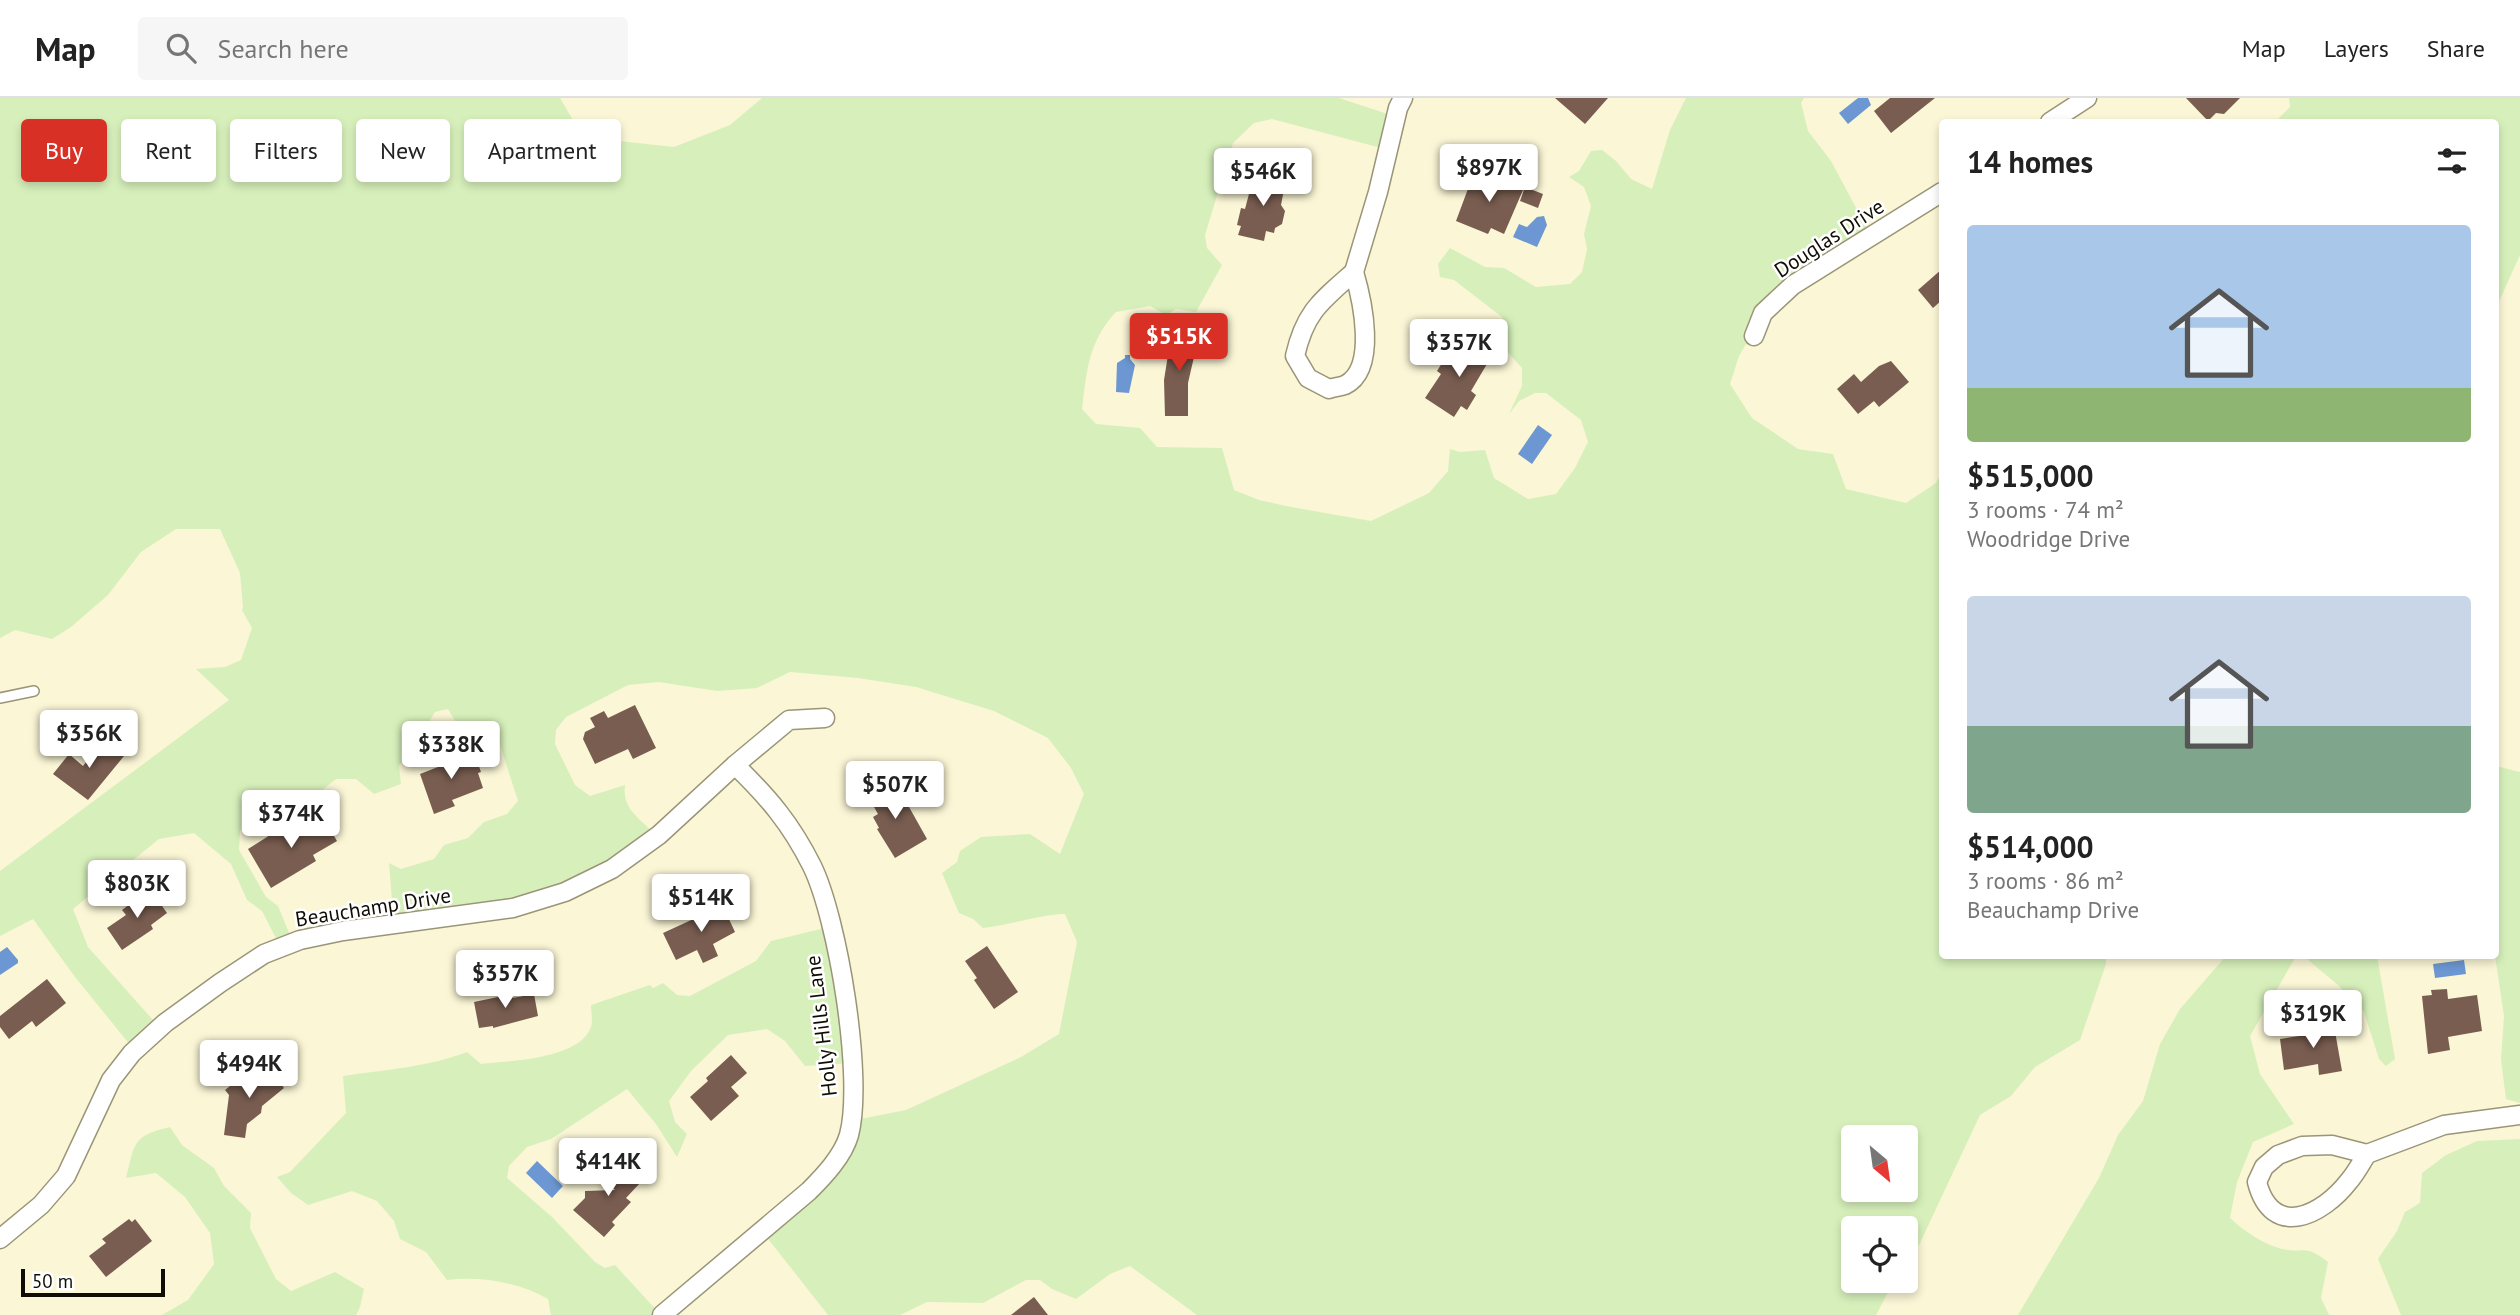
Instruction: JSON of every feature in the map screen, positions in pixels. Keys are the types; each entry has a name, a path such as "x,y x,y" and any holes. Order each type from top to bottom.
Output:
{"street":[{"path":"1354,272 1362,298 1366,332 1362,365 1347,384 1329,389 1308,378 1294,356 1300,332 1315,307 1354,272 1378,192 1398,108 1403,98"},
{"path":"2055,119 2087,98"},
{"name":"Douglas Drive","path":"1754,336 1763,313 1793,285 1939,194"},
{"name":"Beauchamp Drive","path":"0,1239 41,1205 66,1175 111,1080 132,1053 165,1023 264,954 300,940 343,931 513,908 565,892 612,869 659,835 789,719 825,718"},
{"name":"Holly Hills Lane","path":"662,1315 789,1209 827,1173 848,1138 854,1110 852,1055 843,986 823,894 813,868 772,801 735,765"},
{"path":"2367,1154 2332,1144 2302,1146 2278,1155 2264,1167 2257,1182 2261,1197 2270,1210 2280,1216 2296,1218 2325,1205 2349,1181 2367,1154 2444,1125 2520,1115"}],"lane":[{"path":"0,698 34,691"}],"green space":[{"path":"0,98 560,98 572,119 464,119 464,182 621,182 621,141 674,147 730,125 762,98 1339,98 1397,117 1385,149 1272,119 1254,123 1233,143 1205,235 1207,248 1222,265 1196,312 1176,309 1166,315 1150,306 1116,312 1094,346 1082,409 1096,424 1140,428 1157,447 1222,448 1234,490 1259,500 1371,521 1429,493 1448,471 1450,449 1460,452 1485,450 1494,478 1528,499 1556,494 1575,468 1588,442 1581,420 1546,393 1535,393 1519,401 1509,414 1522,386 1522,368 1504,348 1502,317 1454,280 1440,277 1438,264 1450,248 1485,267 1504,268 1536,287 1570,284 1582,272 1587,249 1584,234 1591,206 1584,187 1569,177 1579,171 1591,151 1602,150 1616,161 1631,179 1652,189 1670,130 1686,98 1804,98 1801,103 1808,131 1831,161 1868,230 1774,296 1739,356 1730,384 1752,418 1798,449 1833,454 1846,489 1906,503 1936,483 1939,477 1939,959 2106,959 2106,964 2080,1040 2035,1067 2011,1096 1980,1115 1918,1246 1918,1216 1841,1216 1841,1293 1888,1293 1876,1315 1197,1315 1130,1266 1110,1274 1076,1299 1052,1289 1040,1280 1026,1280 983,1303 927,1302 900,1315 828,1315 765,1235 819,1184 855,1120 906,1110 1021,1057 1059,1034 1077,942 1065,914 983,928 973,919 959,913 942,873 957,862 960,851 981,837 1030,834 1060,854 1084,794 1071,768 1048,738 994,711 916,687 858,678 790,672 757,688 717,691 659,682 628,685 566,717 556,730 555,744 575,785 590,796 625,785 629,806 653,832 572,893 394,926 389,863 401,869 434,859 444,845 468,838 484,822 507,814 518,801 499,742 485,731 463,734 448,709 435,712 430,720 439,741 409,752 399,766 401,784 374,794 356,779 336,779 316,795 300,798 289,811 272,810 249,821 240,831 239,850 266,897 278,906 292,940 281,948 262,911 247,900 231,864 194,833 159,839 73,909 88,947 161,1029 135,1051 75,977 33,919 0,936 0,871 229,700 196,669 225,667 241,660 252,628 242,610 240,573 220,529 176,529 141,552 108,595 71,627 52,639 15,630 0,638"},
{"path":"2289,98 2520,98 2520,255 2499,301 2499,119 2278,119 2290,107"},
{"path":"2499,767 2520,772 2520,1103 2506,1099 2501,1059 2504,1016 2495,959 2499,959"},
{"path":"829,927 852,1063 805,1066 785,1041 767,1029 728,1035 691,1071 669,1101 675,1122 687,1134 677,1157 656,1124 627,1089 551,1139 527,1147 509,1166 507,1178 552,1217 595,1262 605,1268 615,1265 661,1315 551,1315 548,1299 524,1288 486,1280 447,1280 426,1252 400,1239 394,1221 377,1201 352,1191 308,1205 291,1193 277,1177 290,1172 346,1113 343,1076 421,1065 467,1052 481,1064 559,1052 584,1038 592,1025 591,1005 663,983 677,995 690,996 756,961 771,941"},
{"path":"2223,959 2294,959 2250,1036 2260,1074 2294,1124 2253,1142 2237,1182 2230,1218 2268,1244 2282,1249 2309,1251 2328,1262 2321,1298 2329,1315 2018,1315 2099,1178 2118,1135 2143,1101 2160,1044 2180,1009"},
{"path":"2307,959 2378,959 2395,1059 2386,1066 2379,1059 2364,1012"},
{"path":"170,1127 182,1145 214,1168 224,1186 251,1213 250,1228 276,1279 291,1291 335,1272 364,1289 356,1315 162,1315 188,1300 214,1264 210,1233 185,1197 156,1173 126,1178 137,1143 148,1134"},
{"path":"2520,1139 2520,1315 2401,1315 2378,1259 2397,1231 2405,1212 2420,1203 2422,1173 2446,1155 2477,1141"}],"water":[{"path":"1858,98 1868,98 1871,105 1848,124 1839,113"},
{"path":"1544,216 1547,225 1537,247 1513,237 1519,224 1527,227 1537,217"},
{"path":"1125,355 1130,355 1135,365 1129,393 1116,392 1117,363 1125,358"},
{"path":"1538,425 1552,435 1532,464 1518,454"},
{"path":"7,947 18,963 0,975 0,952"},
{"path":"2464,960 2466,974 2435,978 2433,964"},
{"path":"537,1161 563,1186 552,1198 526,1173"}],"building":[{"path":"1555,98 1608,98 1585,124"},
{"path":"1890,98 1935,98 1891,133 1874,111"},
{"path":"2186,98 2240,98 2224,114 2216,113 2206,119"},
{"path":"1475,170 1523,190 1504,234 1491,228 1488,234 1456,221"},
{"path":"1258,172 1286,179 1281,205 1285,211 1282,224 1275,228 1274,233 1266,231 1264,241 1238,235 1241,226 1237,225 1241,208 1245,209"},
{"path":"1525,187 1543,194 1538,208 1520,201"},
{"path":"1939,272 1939,303 1933,308 1918,290"},
{"path":"1172,330 1199,335 1188,383 1188,416 1165,416 1164,380"},
{"path":"1474,339 1494,352 1471,391 1476,395 1467,410 1461,406 1454,417 1425,398 1441,374 1437,371 1449,352 1461,359"},
{"path":"1891,361 1909,382 1879,407 1874,401 1858,414 1837,389 1854,374 1861,382 1879,366"},
{"path":"635,705 656,748 633,759 628,749 595,764 583,739 585,732 595,727 590,718 604,711 608,718"},
{"path":"104,740 124,756 88,800 53,774 69,754 83,766"},
{"path":"449,754 452,763 475,755 483,788 452,800 455,806 434,814 420,774 438,767 435,759"},
{"path":"888,781 899,801 904,798 927,839 895,858 877,829 879,828 873,817 878,814 866,793"},
{"path":"321,814 337,841 313,855 316,861 271,888 248,849 286,825 291,833"},
{"path":"150,889 167,913 151,925 153,929 122,950 107,928 126,915 122,910"},
{"path":"721,902 735,932 713,944 718,956 703,963 697,950 676,960 663,933 700,916 698,913"},
{"path":"987,946 1018,992 994,1009 974,980 977,978 965,961"},
{"path":"47,979 66,1003 36,1027 32,1021 9,1039 0,1027 0,1016"},
{"path":"2447,989 2448,999 2477,995 2482,1031 2448,1037 2450,1050 2428,1054 2422,996 2432,995 2431,990"},
{"path":"512,994 513,998 534,994 538,1016 493,1028 479,1028 474,1002"},
{"path":"2333,1020 2342,1071 2319,1075 2318,1064 2284,1070 2280,1039 2319,1033 2318,1022"},
{"path":"731,1055 747,1073 731,1087 739,1096 711,1121 690,1097"},
{"path":"266,1064 284,1088 262,1106 261,1113 247,1124 245,1138 224,1135 229,1095 225,1090 240,1078 243,1081"},
{"path":"615,1157 640,1183 626,1198 631,1202 612,1222 615,1225 604,1237 573,1210 585,1198 585,1191 615,1190 598,1174"},
{"path":"129,1219 132,1222 135,1219 152,1241 106,1277 89,1256 106,1243 102,1239"},
{"path":"1034,1297 1048,1315 1011,1315"}]}
